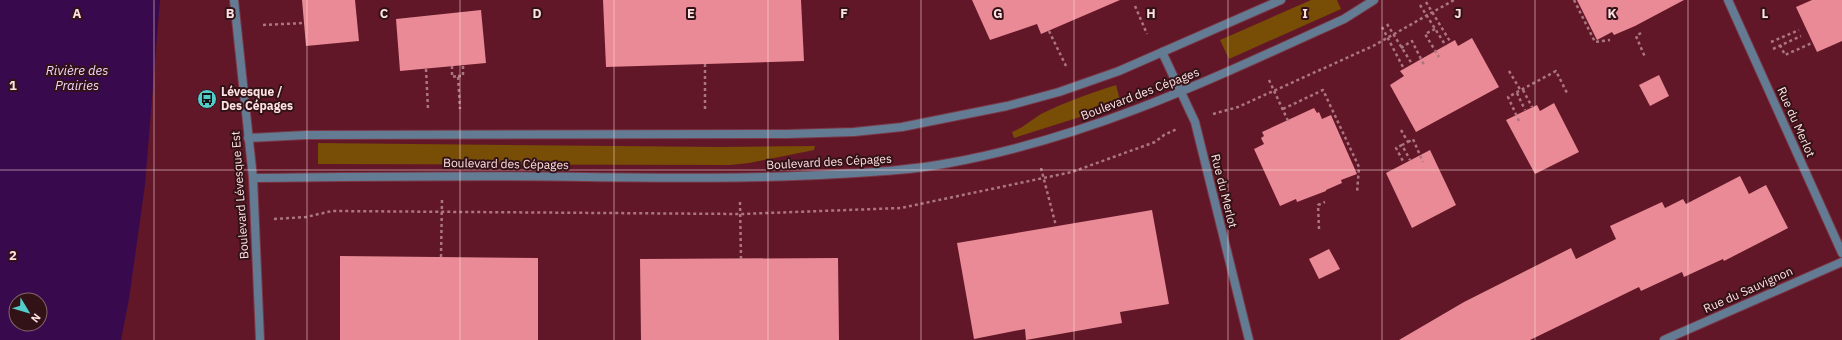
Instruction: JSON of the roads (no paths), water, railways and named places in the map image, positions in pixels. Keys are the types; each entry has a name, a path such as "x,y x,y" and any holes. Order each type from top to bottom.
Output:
{"street":[{"name":"Boulevard Lévesque Est","path":"234,0 253,178 260,340"},
{"path":"248,138 311,134 787,134 854,132 902,127 1007,106 1059,92 1119,71 1281,0"},
{"name":"Boulevard des Cépages","path":"253,178 455,175 782,178 902,171 948,164 1021,147 1097,125 1182,93 1344,19 1374,0"},
{"name":"Rue du Merlot","path":"1728,0 1842,253"},
{"name":"Rue du Merlot","path":"1162,52 1195,122 1249,340"},
{"name":"Rue du Sauvignon","path":"1664,340 1842,262"}],"water":[{"name":"Rivière des Prairies","path":"0,0 160,0 145,185 129,299 121,340 0,340"}],"place":[{"name":"Lévesque / Des Cépages","path":"207,99"}]}
